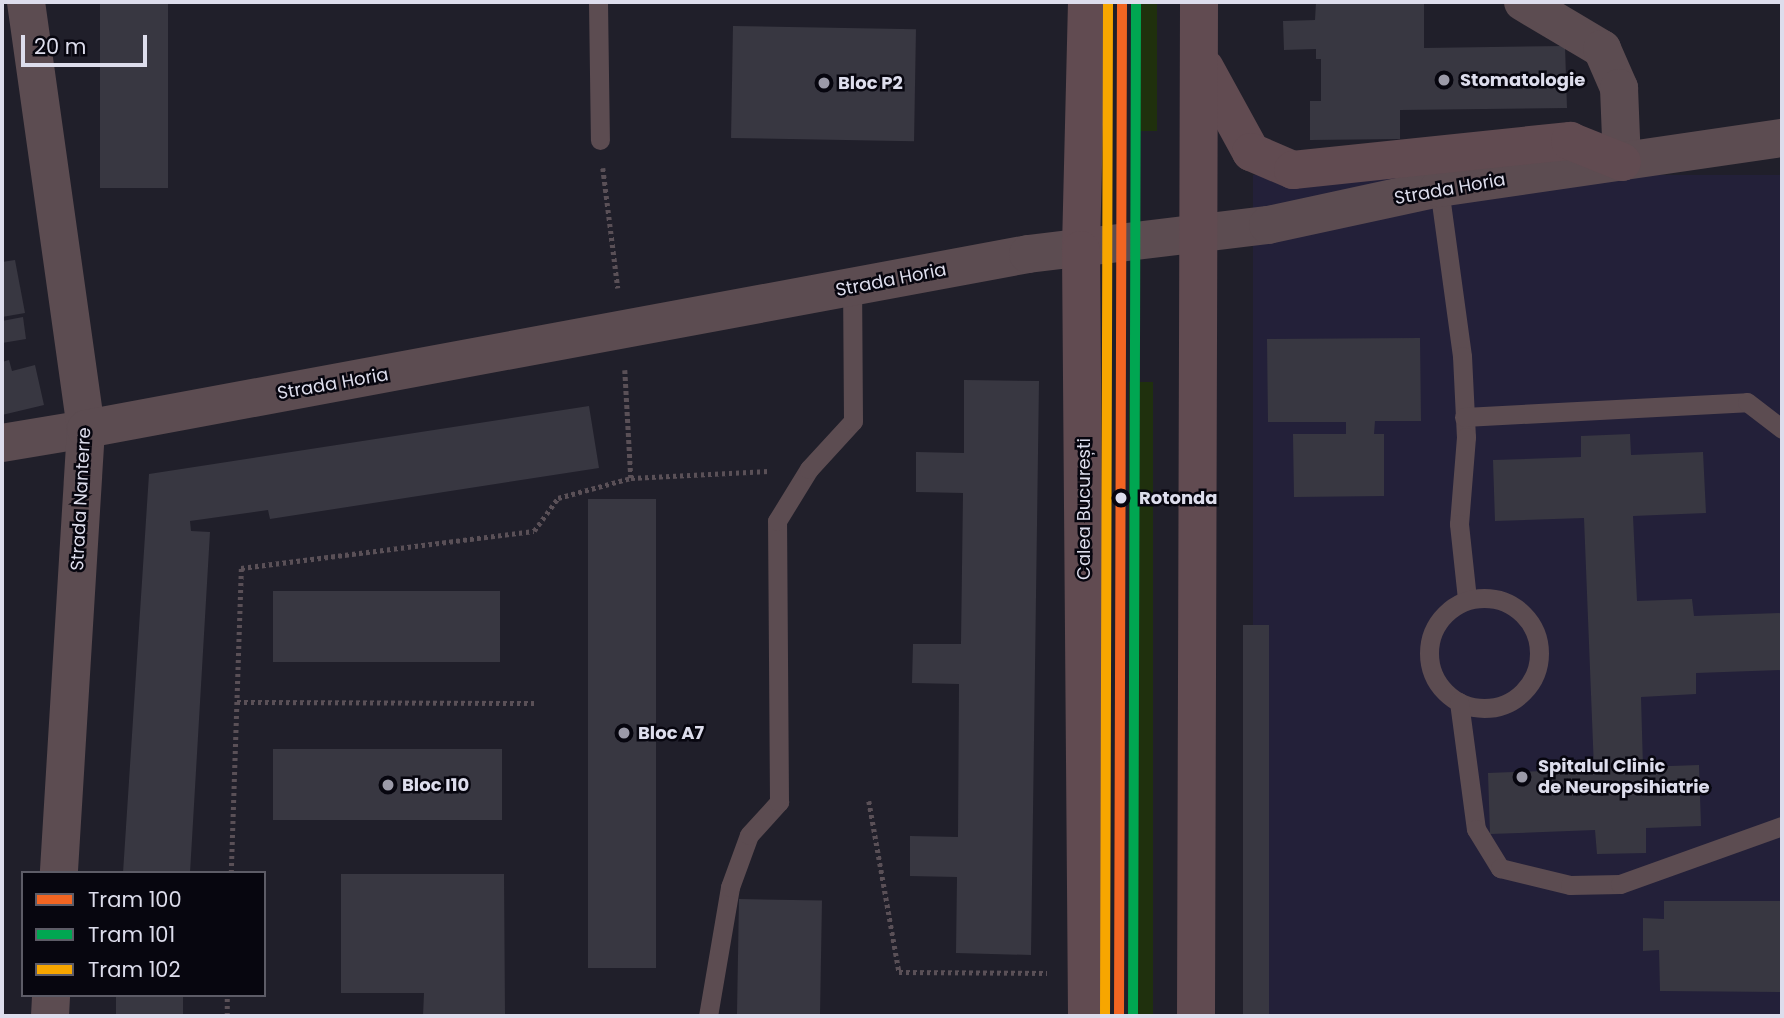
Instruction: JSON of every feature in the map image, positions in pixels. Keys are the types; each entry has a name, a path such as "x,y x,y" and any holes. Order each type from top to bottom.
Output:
{"main road":[{"name":"Calea București","path":"1087,2 1081,250 1087,1016"},
{"path":"1196,1016 1199,2"},
{"path":"1199,56 1251,152 1293,170 1570,141 1622,162"}],"street":[{"name":"Strada Nanterre","path":"26,2 86,429 59,871"},
{"path":"1522,2 1602,49 1619,88 1622,162"},
{"name":"Strada Horia","path":"2,443 1028,254 1081,250 1198,234 1439,188 1782,138"},
{"path":"50,1016 51,997"}],"lane":[{"path":"598,2 600,140"},
{"path":"1439,188 1464,417 1459,524 1467,600"},
{"path":"708,1016 730,887 749,835 779,802 777,521 809,469 853,421 852,288"},
{"path":"1464,417 1747,402 1782,429"},
{"path":"1467,600 1503,600 1519,609 1531,622 1540,657 1531,682 1512,702 1476,708 1458,702 1433,676 1430,639 1451,608 1467,600"},
{"path":"1458,702 1476,829 1500,868 1570,885 1620,884 1782,826"}],"path":[{"path":"600,140 624,330 631,478"},
{"path":"231,871 241,568 534,531 558,498 631,478 809,469"},
{"path":"237,702 534,703"},
{"path":"870,801 900,972 1052,973"},
{"path":"227,997 227,1016"}],"shaded area":[{"name":"Spitalul Clinic de Neuropsihiatrie","path":"1253,175 1782,175 1782,1016 1253,1016"}],"green space":[{"path":"1133,2 1157,2 1157,131 1133,131"},
{"path":"1129,382 1153,382 1153,1016 1129,1016"}],"building":[{"path":"100,2 168,2 168,188 100,188"},
{"name":"Stomatologie","path":"1316,2 1424,2 1424,48 1565,46 1567,108 1400,110 1400,139 1310,140 1310,101 1321,101 1321,59 1316,59 1316,49 1284,50 1283,21 1315,20"},
{"name":"Bloc P2","path":"733,26 916,29 914,141 731,138"},
{"path":"15,260 25,313 2,317 2,262"},
{"path":"23,317 26,339 2,343 2,321"},
{"path":"1420,338 1421,421 1375,421 1374,434 1384,434 1384,496 1294,497 1293,434 1346,434 1346,422 1268,422 1267,339"},
{"path":"9,360 12,371 35,365 44,405 2,415 2,362"},
{"path":"964,380 1039,381 1031,955 956,953 957,877 910,876 910,836 958,837 959,684 912,683 913,644 961,644 963,493 916,492 916,452 964,453"},
{"path":"589,406 599,468 270,519 268,510 190,521 191,531 210,532 190,871 123,871 149,474"},
{"path":"1630,434 1631,455 1703,452 1706,513 1633,516 1637,601 1692,599 1694,616 1782,613 1782,670 1696,673 1696,694 1641,697 1643,767 1699,765 1701,826 1646,828 1646,853 1597,854 1595,830 1490,834 1488,773 1594,769 1584,518 1495,521 1493,460 1581,457 1581,436"},
{"name":"Bloc A7","path":"588,499 656,499 656,968 588,968"},
{"path":"273,591 500,591 500,662 273,662"},
{"path":"1243,625 1269,625 1269,1016 1243,1016"},
{"name":"Bloc I10","path":"273,749 502,749 502,820 273,820"},
{"path":"341,874 504,874 505,1016 423,1016 424,993 341,993"},
{"path":"739,899 822,900 820,1016 737,1016"},
{"path":"1664,901 1782,901 1782,992 1660,991 1659,950 1643,951 1643,918 1664,919"},
{"path":"116,997 183,997 183,1016 116,1016"}],"tram line":[{"name":"102","path":"1105,1016 1108,2"},
{"name":"100","path":"1119,1016 1122,2"},
{"name":"101","path":"1133,1016 1136,2"}],"place":[{"name":"Stomatologie","path":"1444,80"},
{"name":"Bloc P2","path":"824,83"},
{"name":"Rotonda","path":"1121,498"},
{"name":"Bloc A7","path":"624,733"},
{"name":"Spitalul Clinic de Neuropsihiatrie","path":"1522,777"},
{"name":"Bloc I10","path":"388,785"}]}
